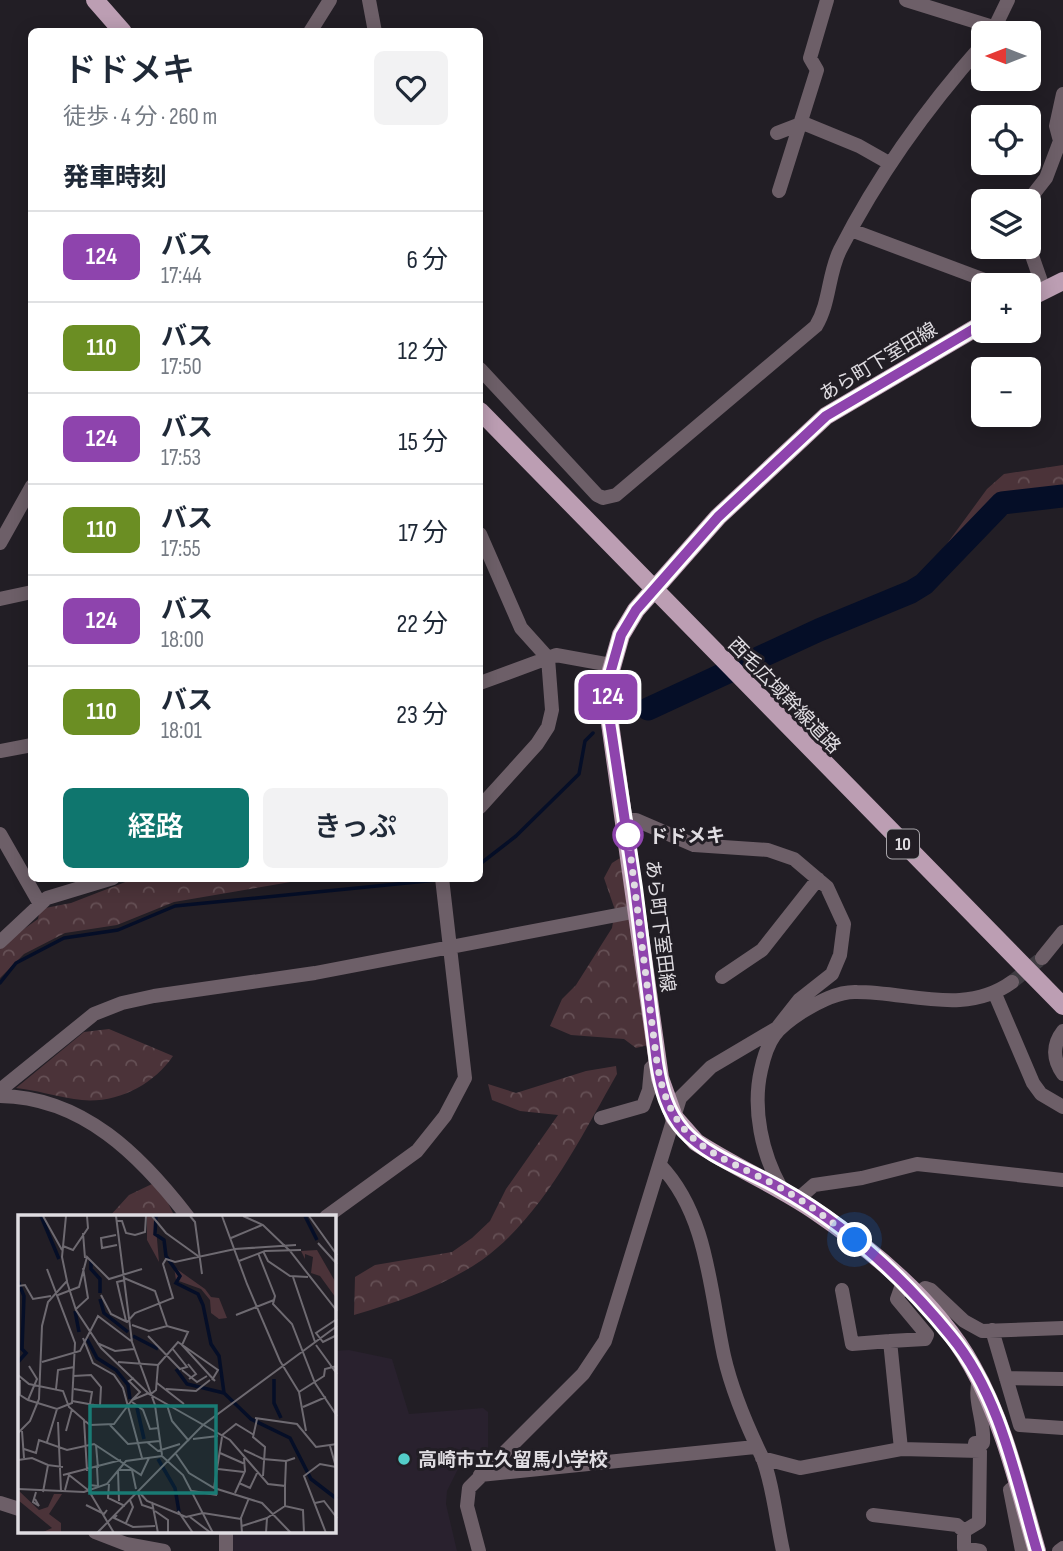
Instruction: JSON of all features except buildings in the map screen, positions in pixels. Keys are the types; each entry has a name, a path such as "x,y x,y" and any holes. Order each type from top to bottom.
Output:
{"main road":[{"path":"95,0 120,28"},
{"path":"1041,292 1063,281"},
{"name":"あら町下室田線","path":"971,331 826,416 718,517 654,588 621,635 611,665 608,709 626,820 657,1063 663,1090 674,1117 684,1132 704,1147 781,1188 869,1250 904,1282 953,1338 982,1385 1037,1551"},
{"name":"西毛広域幹線道路","path":"483,414 742,682 1063,1006"}],"street":[{"path":"312,28 330,0"},
{"path":"369,0 374,28"},
{"path":"779,191 803,123 817,70 810,58 827,0"},
{"path":"906,0 971,22"},
{"path":"998,21 1007,0"},
{"path":"483,372 597,495 610,498 812,332 825,307 838,254 889,163 943,89 971,58"},
{"path":"1037,189 1046,178 1060,141 1056,126 1063,94"},
{"path":"777,133 803,123 859,146 889,163"},
{"path":"851,230 971,275"},
{"path":"0,542 28,493"},
{"path":"483,541 521,628 548,658 552,710 543,736 483,804"},
{"path":"0,599 28,593"},
{"path":"483,682 556,655 611,665"},
{"path":"0,751 28,746"},
{"path":"626,820 636,820 694,845 768,850 794,859 818,878 838,906 844,924 840,955 832,974 799,1000 777,1028 764,1055 759,1076 758,1109 762,1142 770,1169 781,1188"},
{"path":"0,834 40,904"},
{"path":"722,977 762,950 818,878"},
{"path":"0,942 40,904 58,893 98,882"},
{"path":"329,1215 417,1151 445,1116 462,1086 466,1066 443,884"},
{"path":"0,1090 94,1014 122,1003 315,973 638,911"},
{"path":"1052,953 1063,932"},
{"path":"479,1551 467,1506 469,1488 583,1374 599,1352 610,1328 680,1098 690,1085 711,1068 833,996 855,991 926,1000 969,1000 995,994 1012,982"},
{"path":"995,994 1033,1083 1041,1094 1063,1107"},
{"path":"1063,1031 1054,1051 1057,1065 1063,1074"},
{"path":"601,1118 643,1106 649,1090 651,1068 657,1063"},
{"path":"0,1096 68,1112 113,1136 143,1162 186,1215"},
{"path":"797,1199 814,1185 862,1178 917,1164 1063,1180"},
{"path":"660,1165 672,1178 690,1213 706,1260 724,1356 759,1452 783,1551"},
{"path":"842,1290 852,1344 925,1339 927,1335 897,1299 904,1282"},
{"path":"916,1296 925,1288 931,1290 964,1321 987,1330 1063,1328"},
{"path":"987,1330 1006,1378 1020,1425 1063,1428"},
{"path":"975,1443 983,1443 984,1434 975,1392 982,1385 997,1381 987,1330"},
{"path":"890,1341 901,1449"},
{"path":"1006,1378 1063,1379"},
{"path":"480,1475 759,1452 800,1468 901,1449 980,1451 979,1522 964,1531"},
{"path":"1017,1485 1010,1490 1022,1551"},
{"path":"0,1503 18,1509"},
{"path":"873,1515 957,1525 964,1531 964,1548 980,1551"},
{"path":"100,1534 126,1544 164,1551"}],"shaded area":[{"name":"高崎市立久留馬小学校","path":"349,1350 392,1359 409,1414 483,1408 488,1412 488,1449 458,1469 447,1491 446,1504 457,1551 229,1551 230,1534 336,1534 336,1351"}],"green space":[{"path":"1063,465 1063,503 1022,507 1000,514 945,567 941,566 938,556 987,489 1004,474"},
{"path":"620,858 648,1045 636,1048 624,1039 571,1035 550,1026 562,999 576,985 612,928 615,910 604,878 612,863"},
{"path":"125,882 291,882 174,902 117,925 65,933 24,954 0,978 0,946 38,919 40,909 71,903"},
{"path":"109,1029 173,1056 154,1077 142,1085 130,1092 103,1100 74,1099 16,1088 84,1032"},
{"path":"616,1066 617,1074 575,1149 542,1198 504,1242 482,1260 452,1278 404,1299 354,1315 355,1277 375,1265 452,1252 490,1221 506,1189 558,1115 520,1111 492,1100 488,1084 516,1093 586,1071"},
{"path":"152,1184 165,1197 174,1215 111,1215 129,1195"}],"waterway":[{"path":"648,709 819,630 911,592 924,584 1002,503 1063,496"},
{"path":"483,862 516,836 579,774 585,741 593,733"},
{"path":"0,983 16,963 64,938 118,930 175,906 417,882"}],"tunnel":[{"path":"1012,982 1042,958"}],"bus line":[{"name":"124","path":"971,330 826,416 718,517 654,588 621,635 608,681 608,709 626,820 657,1063 667,1104 684,1132 696,1142 781,1188 869,1250 904,1282 953,1338 972,1365 987,1395 1037,1551"}],"place":[{"name":"ドドメキ","path":"628,835"},
{"name":"高崎市立久留馬小学校","path":"404,1459"}],"route":[{"path":"628,835 657,1063 667,1104 674,1117 684,1132 696,1142 781,1188 855,1240"}]}
